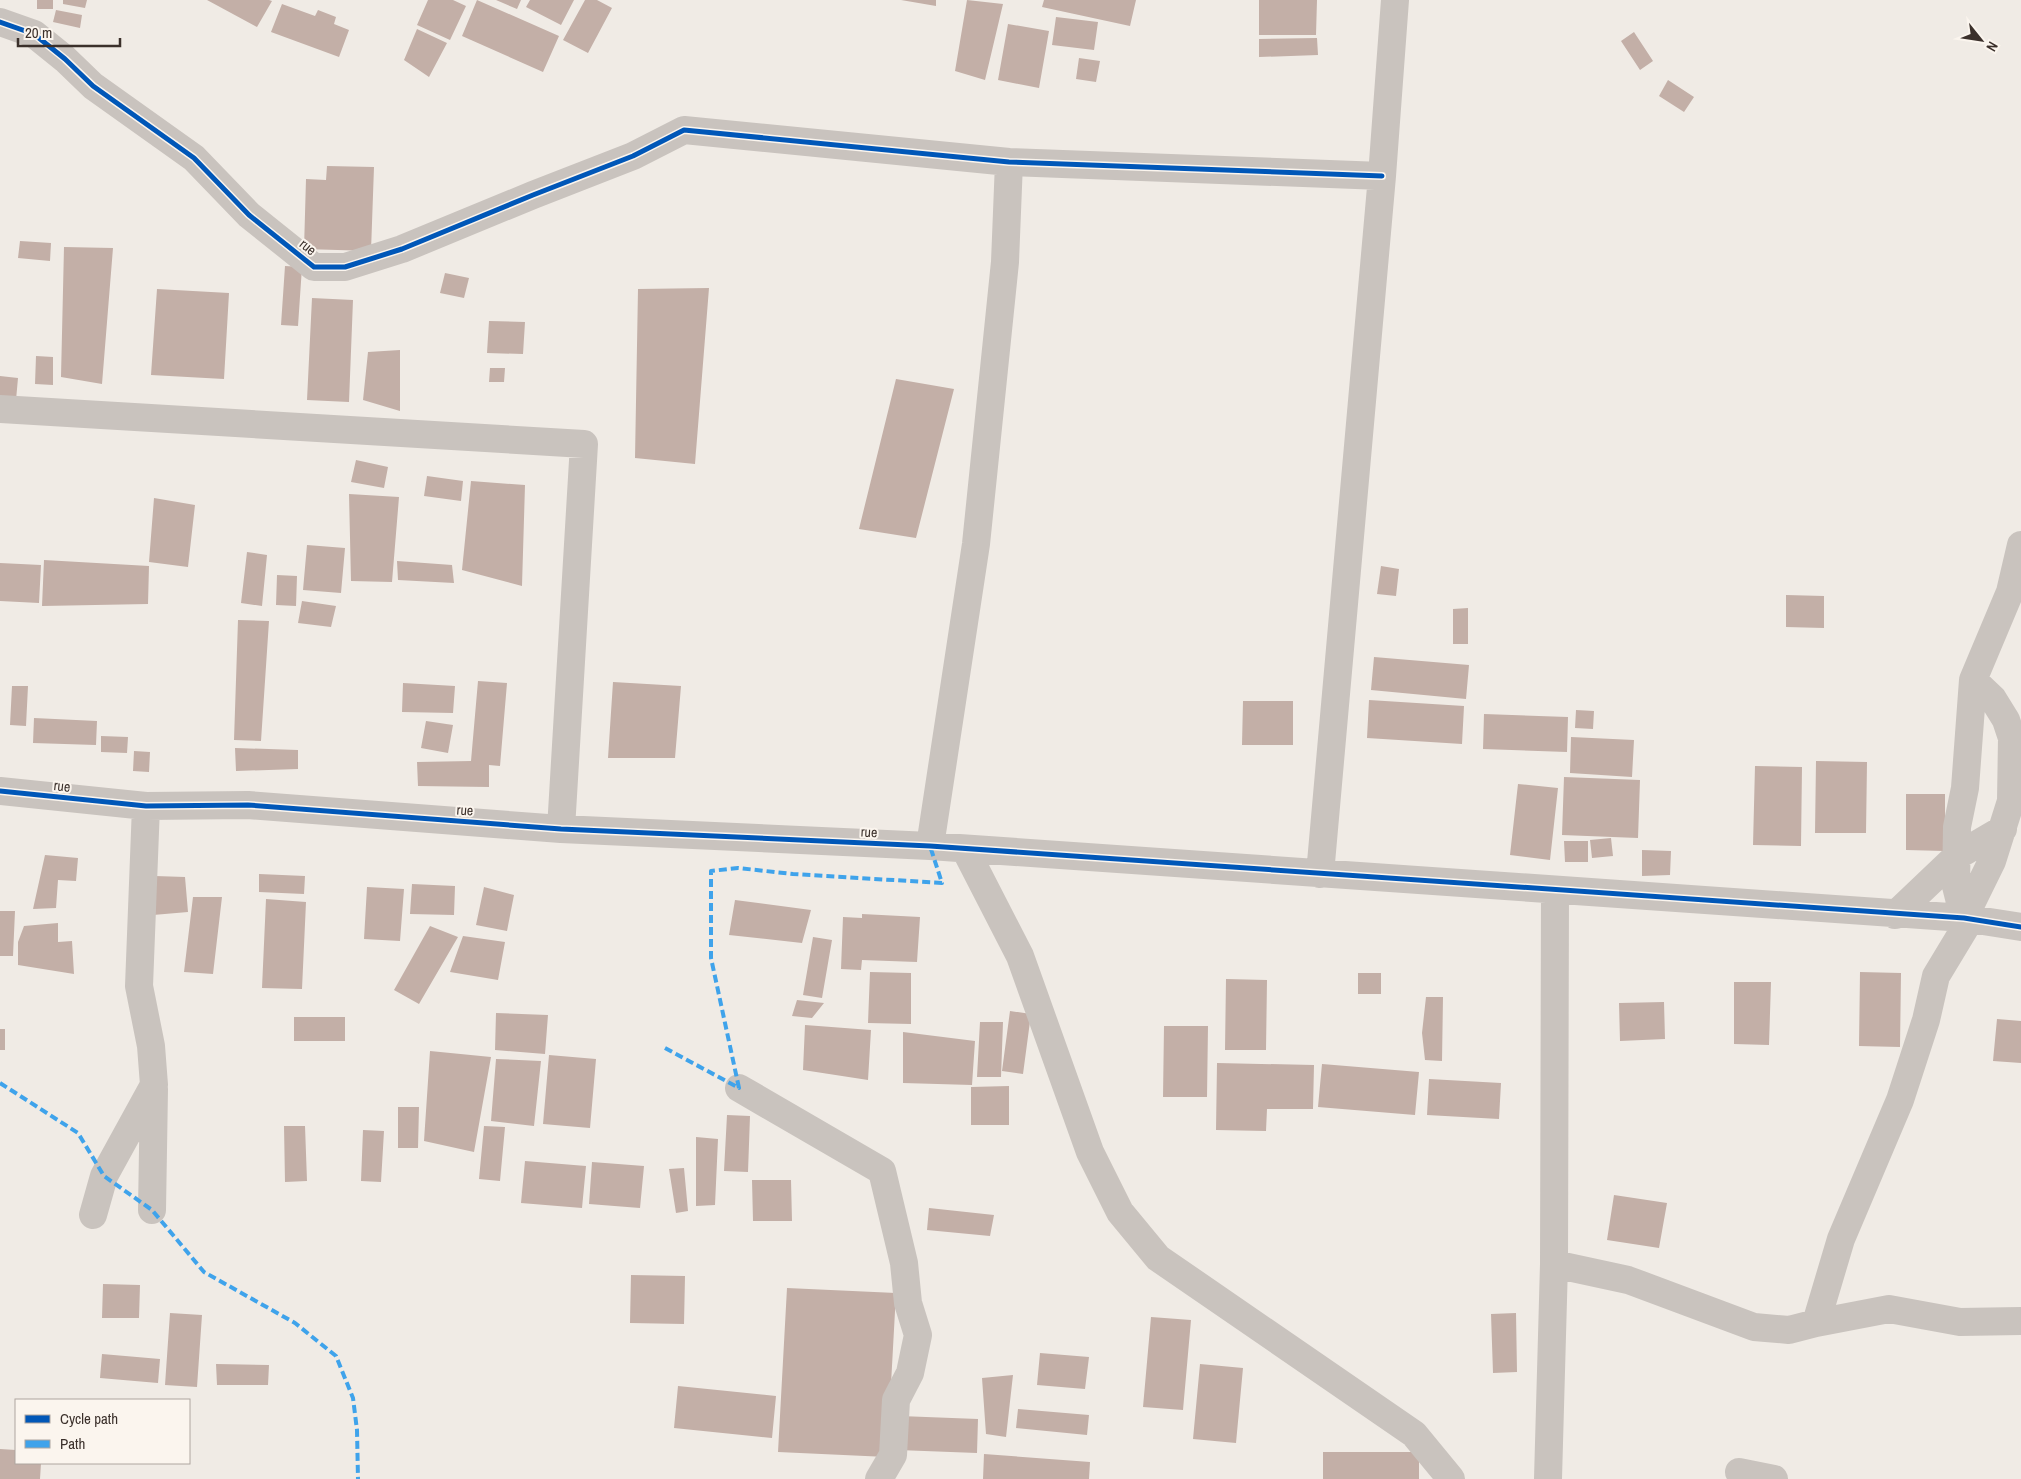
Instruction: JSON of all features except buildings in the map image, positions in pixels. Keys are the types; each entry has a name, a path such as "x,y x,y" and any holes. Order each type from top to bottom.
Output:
{"street":[{"path":"1320,874 1382,176 1395,0"},
{"name":"rue","path":"0,22 34,34 65,59 92,86 194,158 249,215 314,267 345,267 402,248 633,156 684,130 1009,162"},
{"path":"930,846 976,544 1005,262 1009,162 1382,176"},
{"path":"0,409 584,444 561,829"},
{"path":"1816,1322 1841,1239 1900,1100 1926,1020 1936,976 1964,928 1964,918 1956,886 1957,828 1965,788 1973,680 2010,592 2021,545"},
{"path":"1964,918 1992,861 2011,801 2012,738 2006,720 1993,699 1973,680"},
{"name":"rue","path":"0,791 146,806 248,805 561,829 930,846 1895,915 1964,918 2021,928"},
{"path":"146,806 139,986 151,1046 154,1085 152,1210"},
{"path":"1895,915 1957,856 2003,829"},
{"path":"965,849 1020,956 1090,1152 1120,1212 1158,1258 1414,1434 1451,1479"},
{"path":"1548,1479 1554,1264 1555,890"},
{"path":"93,1215 104,1176 154,1085"},
{"path":"738,1088 882,1171 904,1264 908,1303 918,1335 910,1373 896,1400 893,1454 879,1479"},
{"path":"1554,1264 1628,1280 1754,1327 1789,1330 1816,1322 1889,1309 1960,1322 2021,1321"},
{"path":"1739,1472 1774,1479"}],"marked path":[{"path":"665,1048 739,1088 711,958 711,871 738,868 793,874 942,883 930,846"},
{"path":"0,1083 78,1133 104,1176 152,1210 204,1272 295,1323 336,1356 353,1398 357,1430 358,1479"}],"cycle path":[{"path":"0,22 34,34 65,59 93,86 194,158 249,215 314,267 345,267 402,249 633,156 684,130 1009,162 1382,176"},
{"path":"0,791 146,806 248,805 561,829 930,846 1964,918 2021,927"}]}
